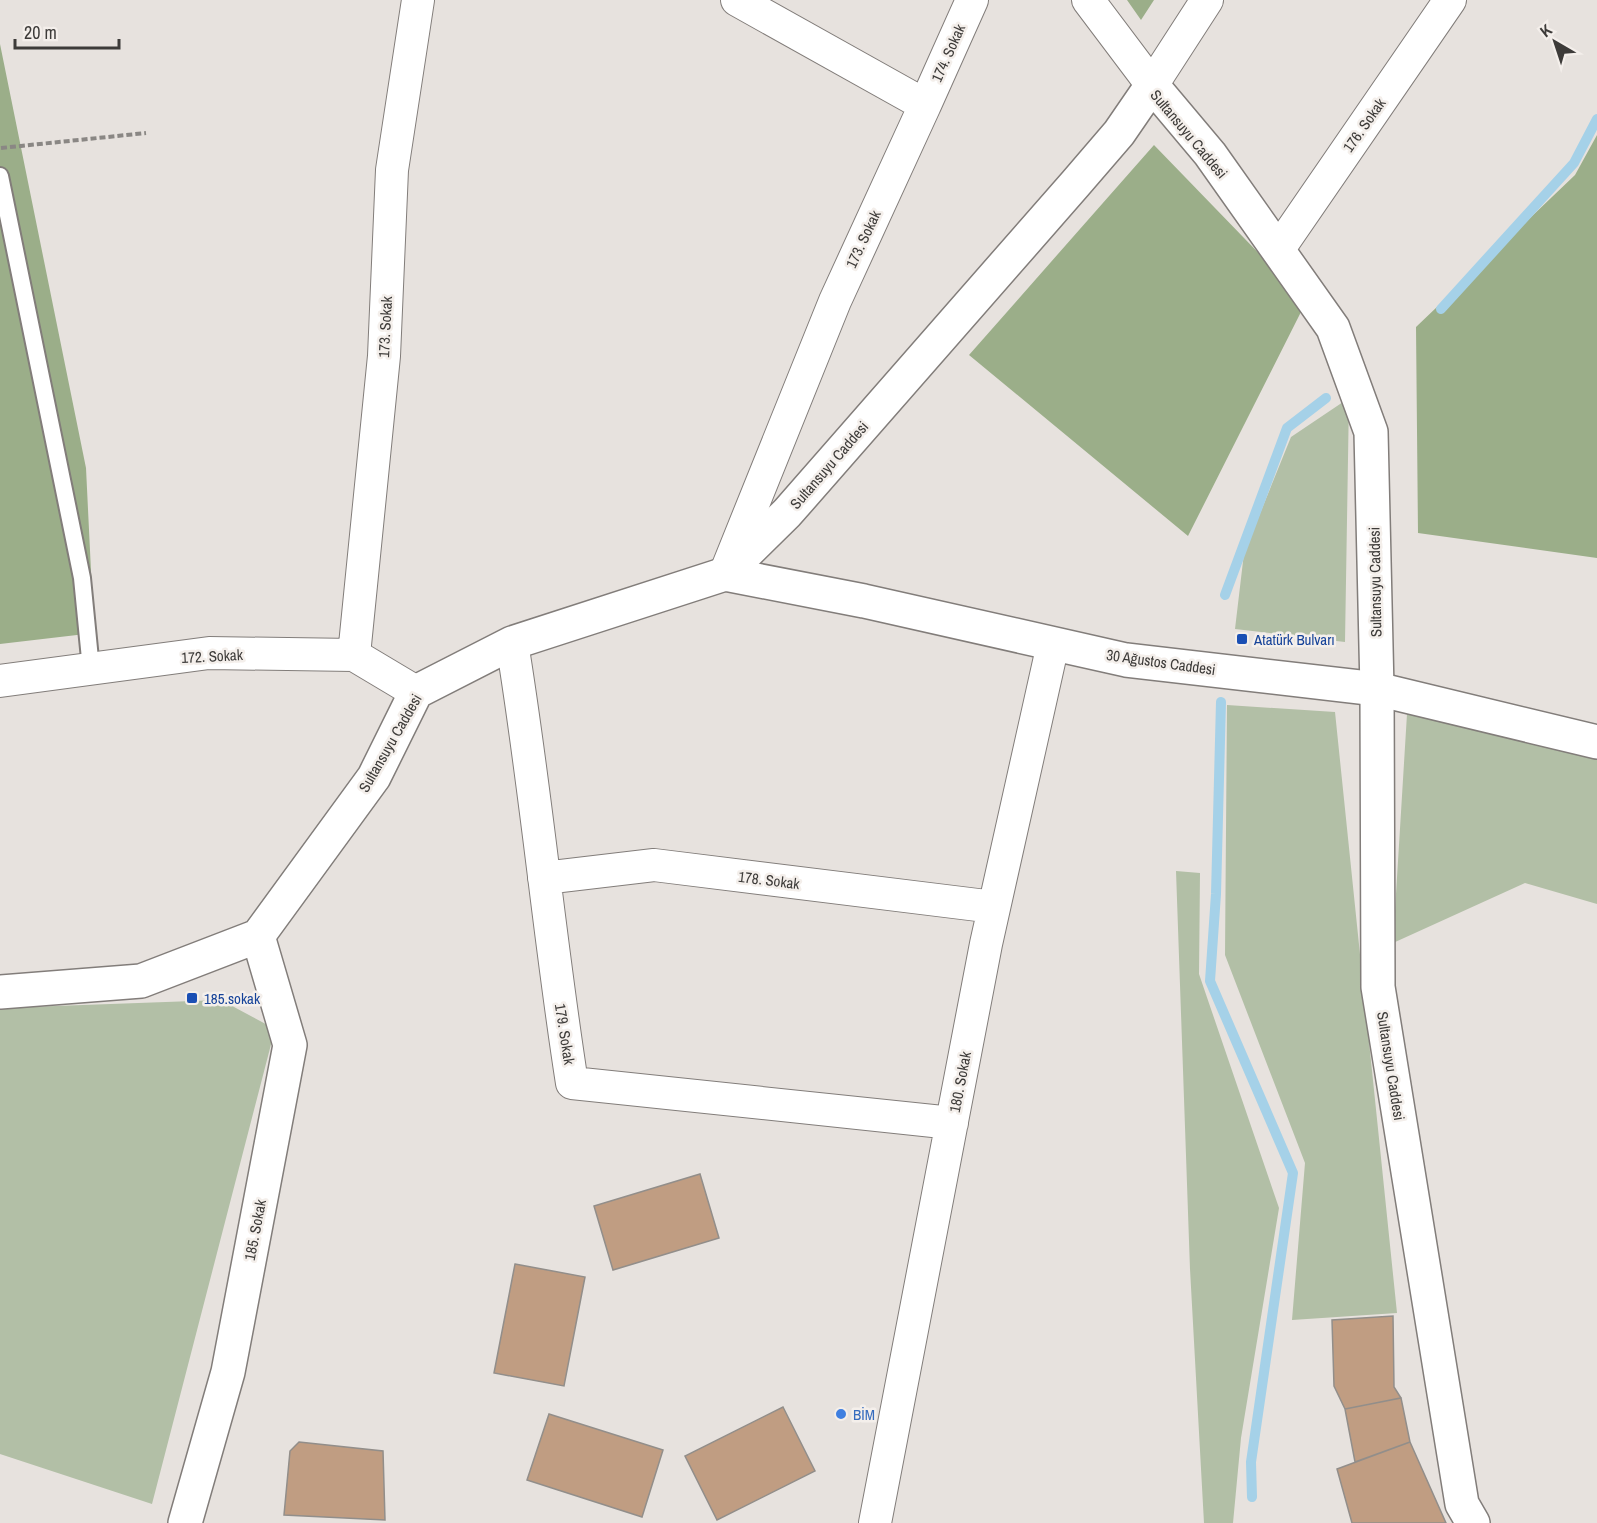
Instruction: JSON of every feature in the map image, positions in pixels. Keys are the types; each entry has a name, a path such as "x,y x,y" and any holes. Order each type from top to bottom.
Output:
{"street":[{"name":"173. Sokak","path":"354,656 384,356 392,170 418,0"},
{"path":"737,0 925,105"},
{"name":"174. Sokak","path":"925,105 972,0"},
{"path":"1088,0 1152,85 1207,0"},
{"name":"176. Sokak","path":"1278,250 1450,0"},
{"name":"Sultansuyu Caddesi","path":"258,936 374,777 416,692 512,642 725,574 787,513 1119,133 1152,85 1210,154 1334,328 1371,432 1377,689 1378,987 1462,1504 1473,1523"},
{"name":"173. Sokak","path":"725,574 835,301 925,105"},
{"name":"30 Ağustos Caddesi","path":"725,574 864,601 1126,660 1377,689 1597,742"},
{"name":"179. Sokak","path":"512,642 572,1083 952,1123"},
{"name":"180. Sokak","path":"874,1523 994,907 1053,644"},
{"name":"172. Sokak","path":"0,681 209,653 354,656 416,692"},
{"name":"178. Sokak","path":"543,878 654,865 994,907"},
{"path":"0,992 141,981 258,936"},
{"name":"185. Sokak","path":"185,1523 228,1371 290,1045 258,936"}],"lane":[{"path":"0,176 82,578 91,669"}],"path":[{"path":"0,148 146,133"}],"green space":[{"path":"1127,0 1154,0 1141,20"},
{"path":"0,44 86,468 94,633 0,644"},
{"path":"1597,135 1597,558 1418,533 1416,327 1575,175"},
{"path":"1154,145 1306,302 1188,536 969,355"},
{"path":"1349,398 1345,642 1235,629 1244,553 1291,437"},
{"path":"1227,705 1335,712 1397,1313 1292,1320 1305,1163 1225,955"},
{"path":"1407,714 1597,759 1597,904 1525,883 1393,943"},
{"path":"1176,871 1200,873 1199,974 1279,1208 1241,1438 1233,1523 1204,1523 1190,1269"},
{"path":"221,1000 275,1029 152,1504 0,1454 0,1008"}],"building":[{"path":"700,1174 719,1238 613,1270 594,1206"},
{"path":"515,1264 585,1277 564,1386 494,1373"},
{"path":"1393,1316 1394,1387 1401,1398 1345,1409 1334,1386 1332,1320"},
{"path":"1401,1398 1410,1442 1355,1462 1345,1409"},
{"path":"783,1407 815,1471 717,1520 685,1456"},
{"path":"549,1414 663,1450 642,1517 527,1480"},
{"path":"299,1442 383,1451 385,1520 284,1515 290,1451"},
{"path":"1410,1442 1446,1523 1352,1523 1337,1469"}],"waterway":[{"path":"1441,309 1574,163 1597,119"},
{"path":"1225,595 1287,428 1326,398"},
{"path":"1221,702 1216,894 1210,981 1293,1173 1251,1462 1252,1497"}],"place":[{"name":"Atatürk Bulvarı","path":"1242,639"},
{"name":"185.sokak","path":"192,998"},
{"name":"BİM","path":"841,1414"}]}
